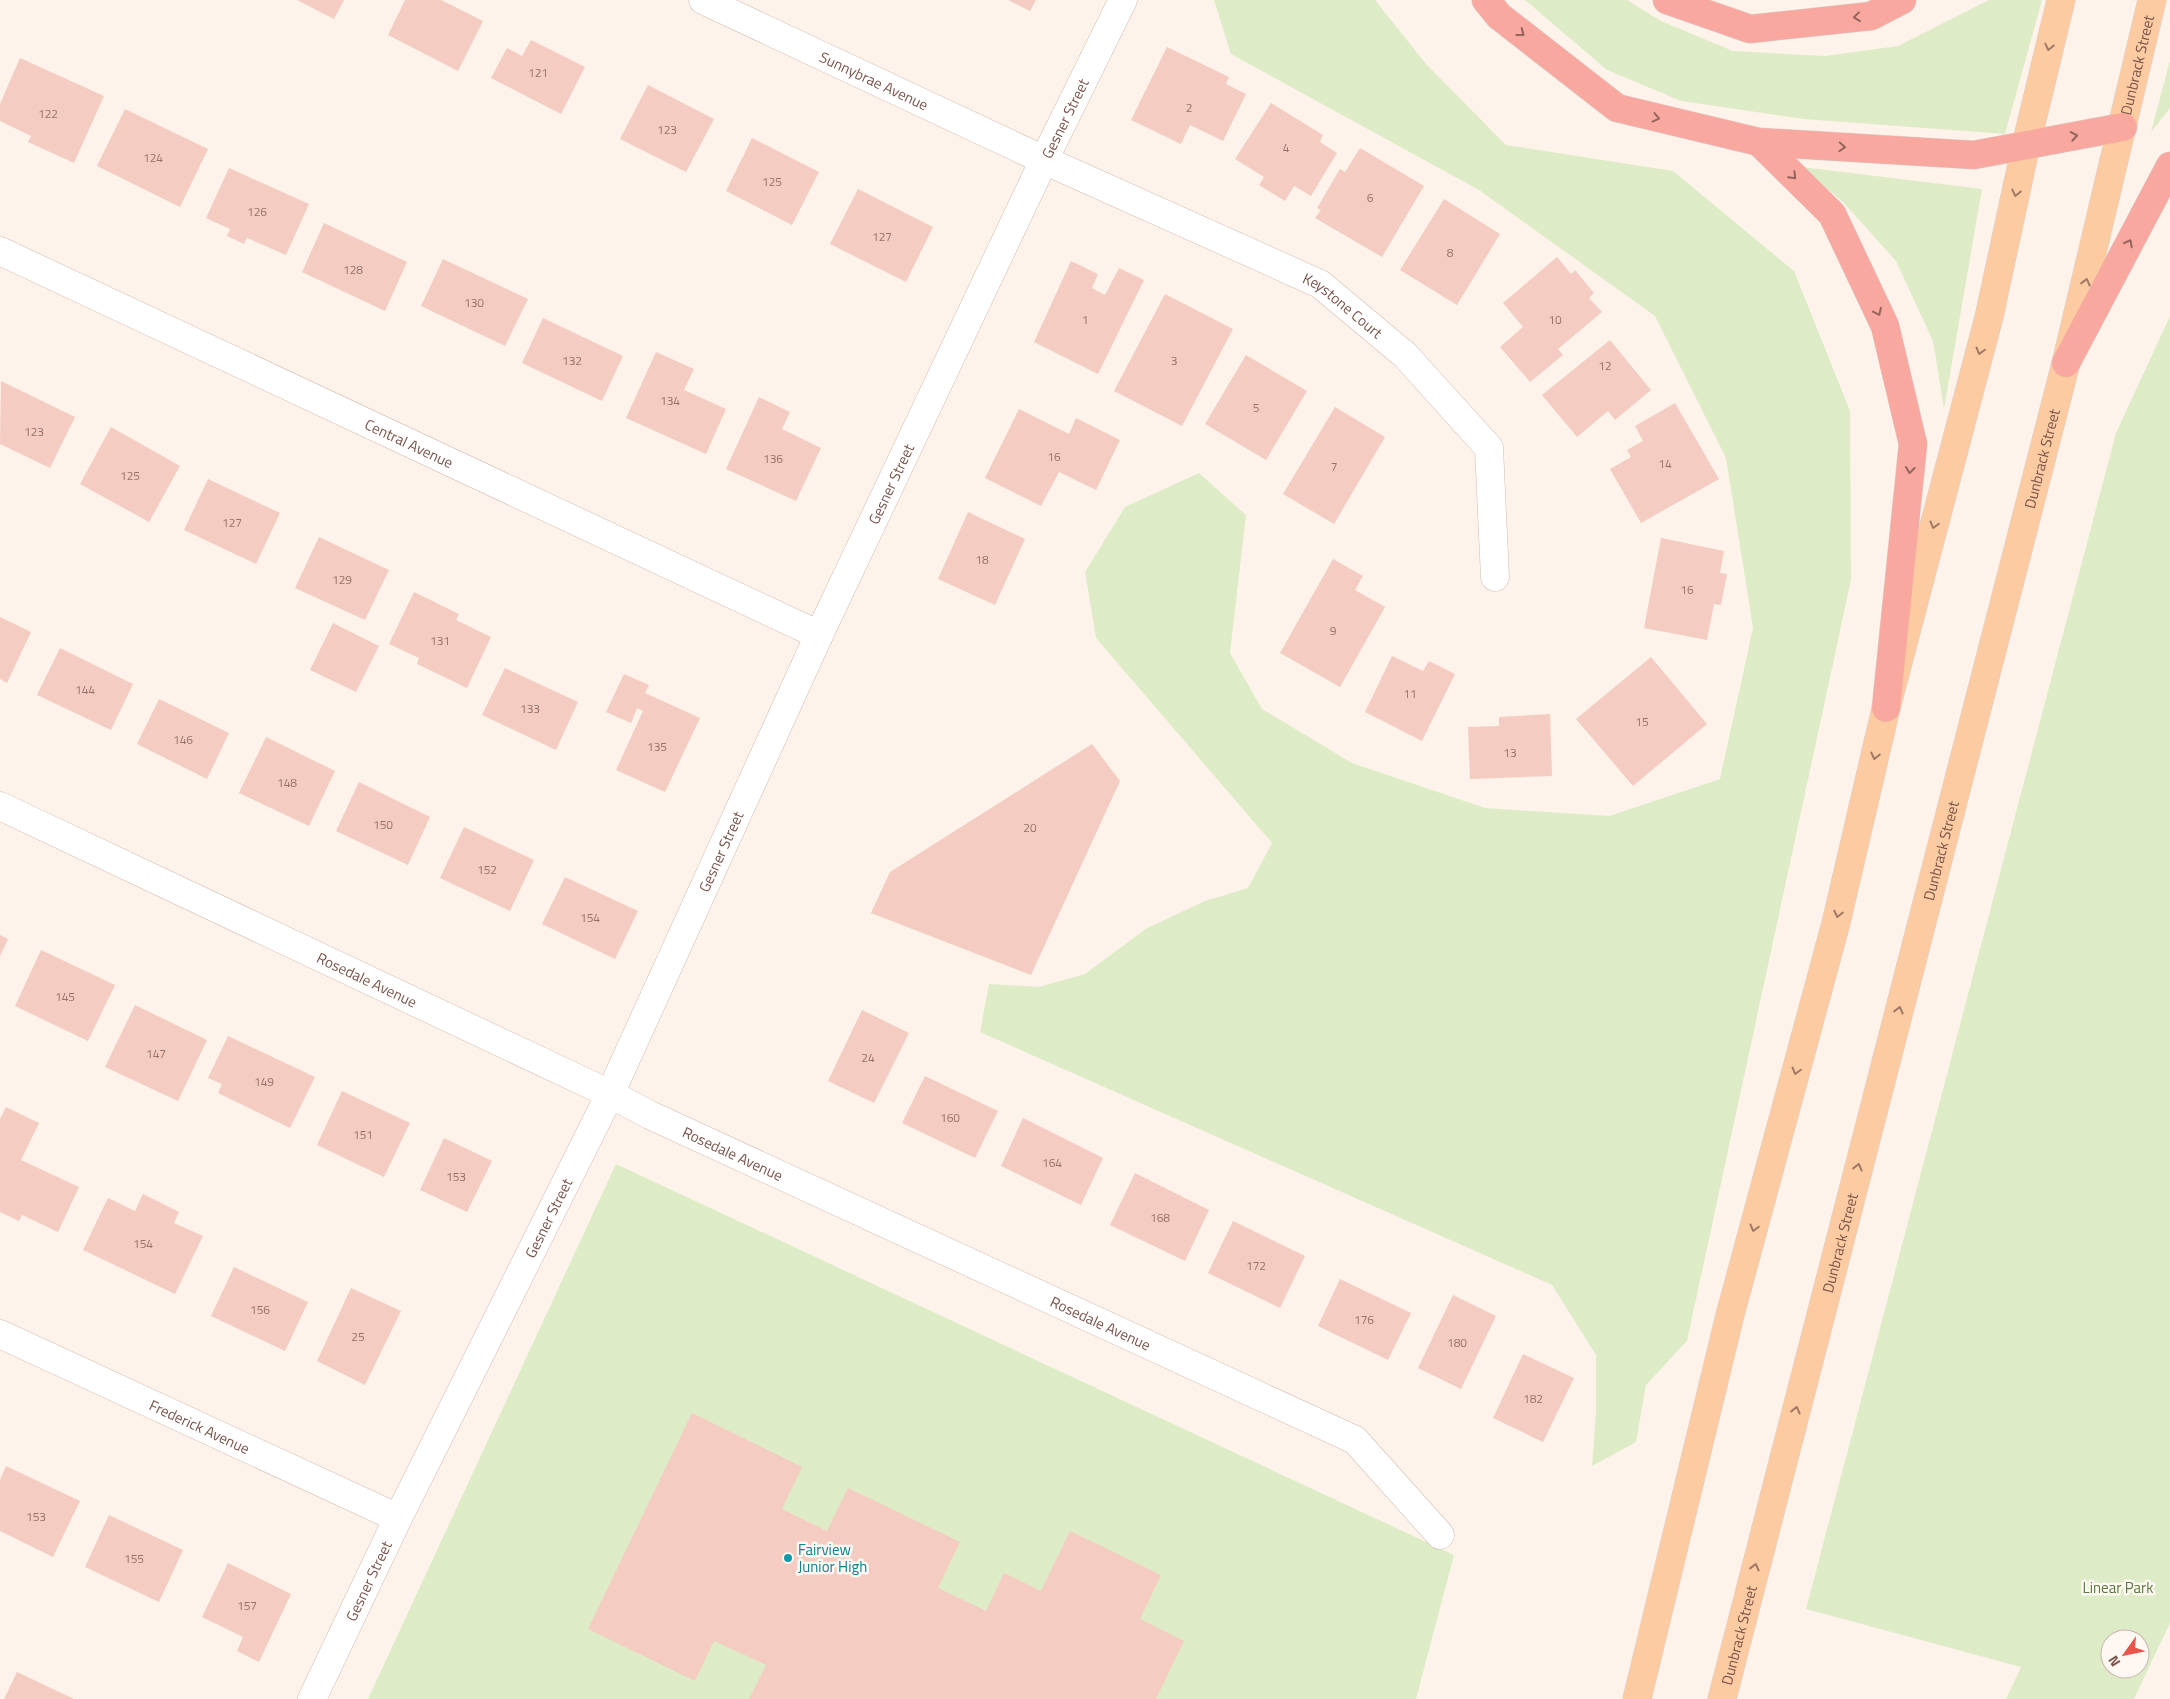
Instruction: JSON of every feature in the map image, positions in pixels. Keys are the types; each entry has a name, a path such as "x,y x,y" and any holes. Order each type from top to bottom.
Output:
{"highway":[{"path":"1486,0 1499,16 1617,108 1759,142 1974,155 2123,127"},
{"path":"1667,0 1750,29 1871,16 1902,0"},
{"path":"1759,142 1832,214 1885,326 1913,444 1886,708"},
{"path":"2066,363 2170,166"}],"main road":[{"path":"1637,1699 1730,1315 1836,923 1886,708 1989,316 2026,145 2061,0"},
{"name":"Dunbrack Street","path":"1722,1699 2066,363 2152,0"}],"street":[{"name":"Sunnybrae Avenue","path":"702,0 1044,160"},
{"name":"Gesner Street","path":"312,1699 398,1518 610,1094 818,635 1044,160 1123,0"},
{"name":"Keystone Court","path":"1044,160 1320,284 1405,355 1489,448 1495,577"},
{"name":"Central Avenue","path":"0,251 818,635"},
{"name":"Rosedale Avenue","path":"0,806 610,1094 650,1115 1355,1440 1440,1535"},
{"name":"Frederick Avenue","path":"0,1334 398,1518"}],"green space":[{"path":"1214,0 1375,0 1426,64 1506,145 1673,171 1794,271 1850,411 1851,580 1687,1341 1646,1385 1636,1442 1592,1466 1596,1412 1596,1355 1552,1285 980,1032 989,984 1039,987 1085,974 1147,928 1205,901 1248,888 1272,843 1096,638 1085,572 1125,507 1199,473 1246,515 1230,653 1262,709 1352,763 1485,808 1609,816 1720,779 1753,628 1726,458 1655,316 1479,190 1231,54"},
{"path":"1525,0 1627,0 1661,21 1733,51 1825,56 1898,46 1989,0 2042,0 2005,134 1804,119 1681,101 1607,70"},
{"path":"2170,60 2170,108 2151,132"},
{"path":"1802,167 1982,189 1944,409 1933,341 1896,261 1843,202"},
{"name":"Linear Park","path":"2170,316 2170,1623 2150,1665 2150,1629 2100,1629 2100,1679 2143,1679 2134,1699 2006,1699 2021,1667 1806,1609 2116,433"},
{"path":"616,1164 1454,1555 1416,1699 368,1699"}],"building":[{"path":"297,0 344,0 334,19"},
{"path":"405,0 441,0 483,21 458,71 388,35"},
{"path":"1008,0 1036,0 1030,11"},
{"path":"531,40 585,67 561,114 491,78 507,48 522,56"},
{"path":"1167,47 1229,77 1226,84 1246,94 1223,141 1190,125 1181,144 1131,120"},
{"path":"20,58 104,96 74,163 28,142 31,136 0,121 0,104"},
{"path":"648,85 714,119 686,172 620,139"},
{"path":"1271,103 1323,135 1320,142 1337,153 1311,196 1294,186 1285,201 1259,185 1264,177 1235,159"},
{"path":"125,109 208,149 180,207 97,166"},
{"path":"752,138 819,172 792,225 726,191"},
{"path":"1360,148 1424,186 1382,257 1315,218 1321,210 1317,208 1340,169 1345,172"},
{"path":"229,168 309,204 286,255 247,238 244,244 227,236 230,229 206,218"},
{"path":"858,189 933,227 906,282 830,244"},
{"path":"1444,199 1500,234 1457,305 1400,270"},
{"path":"324,223 407,262 385,311 302,272"},
{"path":"1557,257 1571,274 1575,270 1594,293 1589,298 1602,312 1558,349 1563,355 1530,382 1500,347 1523,327 1503,303"},
{"path":"443,259 528,299 505,346 421,306"},
{"path":"1071,261 1098,274 1092,288 1105,295 1119,268 1144,280 1098,374 1034,342"},
{"path":"1165,294 1233,329 1182,426 1114,391"},
{"path":"543,318 623,356 602,401 522,363"},
{"path":"1610,340 1651,390 1615,420 1608,411 1577,437 1542,395"},
{"path":"656,352 694,369 684,390 726,409 706,454 626,418"},
{"path":"1246,355 1307,391 1266,460 1205,424"},
{"path":"1,381 75,417 50,468 0,444"},
{"path":"759,397 790,412 782,429 821,448 796,501 726,469"},
{"path":"1675,403 1719,479 1641,523 1610,469 1631,457 1627,450 1643,441 1635,426"},
{"path":"1335,407 1385,437 1334,524 1283,494"},
{"path":"1019,409 1069,434 1076,418 1120,440 1096,490 1059,472 1041,506 985,478"},
{"path":"111,427 180,466 149,522 80,484"},
{"path":"208,479 280,513 256,564 184,530"},
{"path":"968,512 1025,539 995,605 938,579"},
{"path":"319,537 389,570 365,620 295,588"},
{"path":"1661,538 1724,551 1720,573 1727,574 1721,605 1714,604 1707,640 1644,628"},
{"path":"1333,559 1363,576 1355,590 1385,607 1340,687 1280,653"},
{"path":"414,592 459,614 456,620 491,637 467,688 417,664 419,658 389,644"},
{"path":"0,617 31,632 7,683 0,679"},
{"path":"333,623 379,646 356,692 310,670"},
{"path":"60,648 133,684 111,730 37,695"},
{"path":"1392,656 1423,671 1429,661 1455,674 1422,741 1365,712"},
{"path":"1651,657 1707,724 1633,786 1576,719"},
{"path":"505,668 578,702 556,750 482,715"},
{"path":"624,674 649,685 645,693 700,718 665,792 616,770 643,711 637,708 631,723 606,712"},
{"path":"159,699 229,733 207,779 137,744"},
{"path":"1550,714 1552,776 1470,779 1468,727 1499,726 1499,717"},
{"path":"266,737 335,771 309,826 239,793"},
{"path":"1092,744 1120,781 1031,975 871,913 890,872"},
{"path":"359,782 430,817 408,865 336,831"},
{"path":"464,827 534,860 510,911 440,878"},
{"path":"565,877 638,911 615,959 542,924"},
{"path":"0,935 8,939 0,956"},
{"path":"41,950 115,985 88,1041 15,1006"},
{"path":"135,1005 207,1040 178,1101 105,1067"},
{"path":"862,1010 909,1033 874,1103 828,1081"},
{"path":"228,1036 315,1077 290,1128 218,1093 222,1084 208,1078"},
{"path":"925,1076 998,1111 975,1158 902,1123"},
{"path":"342,1091 410,1123 384,1177 317,1145"},
{"path":"6,1107 39,1123 21,1160 79,1187 58,1232 22,1215 19,1221 0,1212 0,1119"},
{"path":"1023,1118 1103,1158 1081,1205 1001,1166"},
{"path":"444,1138 492,1161 467,1212 420,1190"},
{"path":"1135,1173 1209,1210 1185,1261 1110,1225"},
{"path":"143,1194 179,1212 174,1223 203,1236 175,1294 83,1250 108,1198 135,1211"},
{"path":"1233,1221 1305,1256 1280,1308 1208,1273"},
{"path":"234,1267 308,1302 285,1351 211,1316"},
{"path":"1340,1279 1411,1313 1388,1360 1318,1326"},
{"path":"351,1288 401,1311 365,1385 317,1361"},
{"path":"1453,1295 1496,1316 1461,1389 1418,1368"},
{"path":"1523,1354 1574,1378 1543,1442 1493,1418"},
{"name":"Fairview Junior High","path":"692,1413 802,1467 782,1509 827,1531 848,1488 960,1542 938,1588 986,1611 1004,1573 1041,1591 1070,1531 1161,1575 1140,1619 1184,1641 1156,1699 749,1699 766,1665 714,1641 695,1681 588,1629"},
{"path":"6,1466 80,1501 53,1557 0,1531 0,1480"},
{"path":"109,1515 183,1550 159,1602 85,1567"},
{"path":"228,1563 291,1594 259,1662 237,1651 243,1637 202,1617"},
{"path":"17,1672 74,1699 4,1699"}],"place":[{"name":"Fairview Junior High","path":"788,1558"}]}
